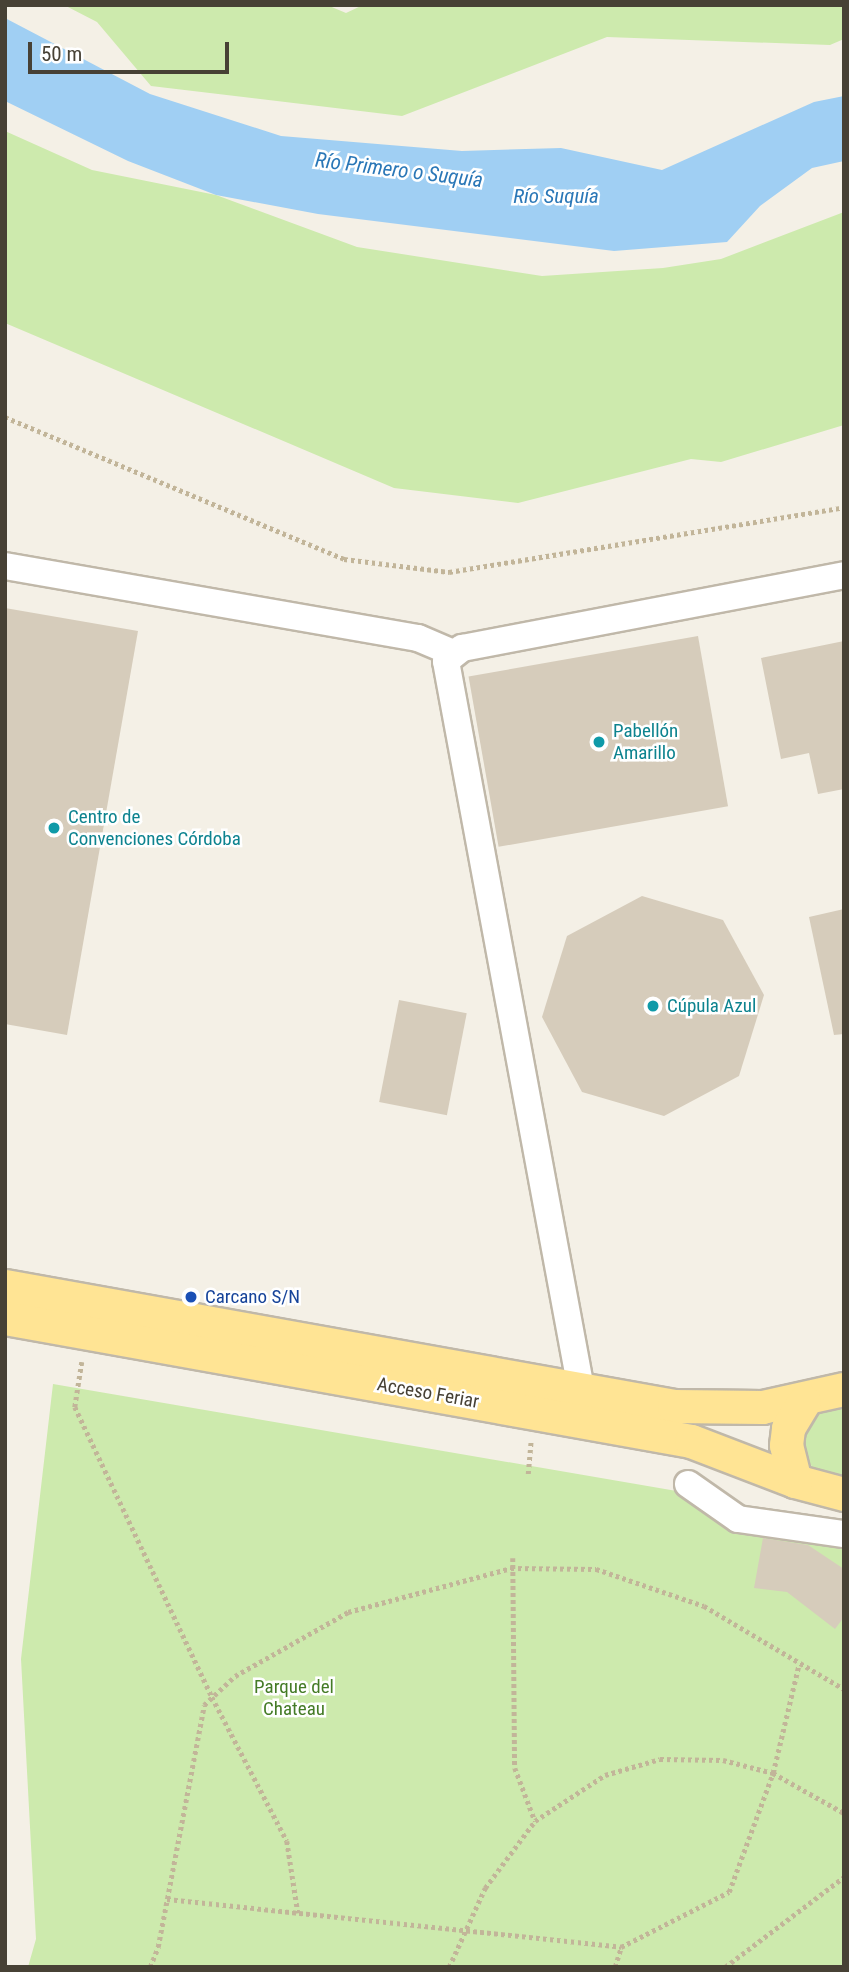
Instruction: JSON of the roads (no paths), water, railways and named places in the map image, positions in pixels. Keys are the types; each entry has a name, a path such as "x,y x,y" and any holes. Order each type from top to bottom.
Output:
{"main road":[{"name":"Acceso Feriar","path":"5,1286 713,1410 804,1402 844,1389"},
{"name":"Acceso Feriar","path":"5,1318 87,1330 691,1441 794,1481 844,1494"},
{"path":"794,1481 786,1445 788,1428 804,1402"}],"lane":[{"path":"5,566 418,638 453,653 844,575"},
{"path":"453,653 446,661 581,1389"},
{"path":"688,1484 738,1519 844,1534"}],"water":[{"name":"Río Suquía","path":"5,18 150,94 281,136 462,151 561,148 662,170 814,102 844,96 844,161 812,168 760,206 727,242 614,251 318,214 216,195 128,161 5,101"}],"place":[{"name":"Pabellón Amarillo","path":"599,742"},
{"name":"Centro de Convenciones Córdoba","path":"54,828"},
{"name":"Cúpula Azul","path":"653,1006"},
{"name":"Carcano S/N","path":"191,1297"}],"water label":[{"name":"Río Primero o Suquía","path":"399,170"}],"park label":[{"name":"Parque del Chateau","path":"294,1698"}]}
